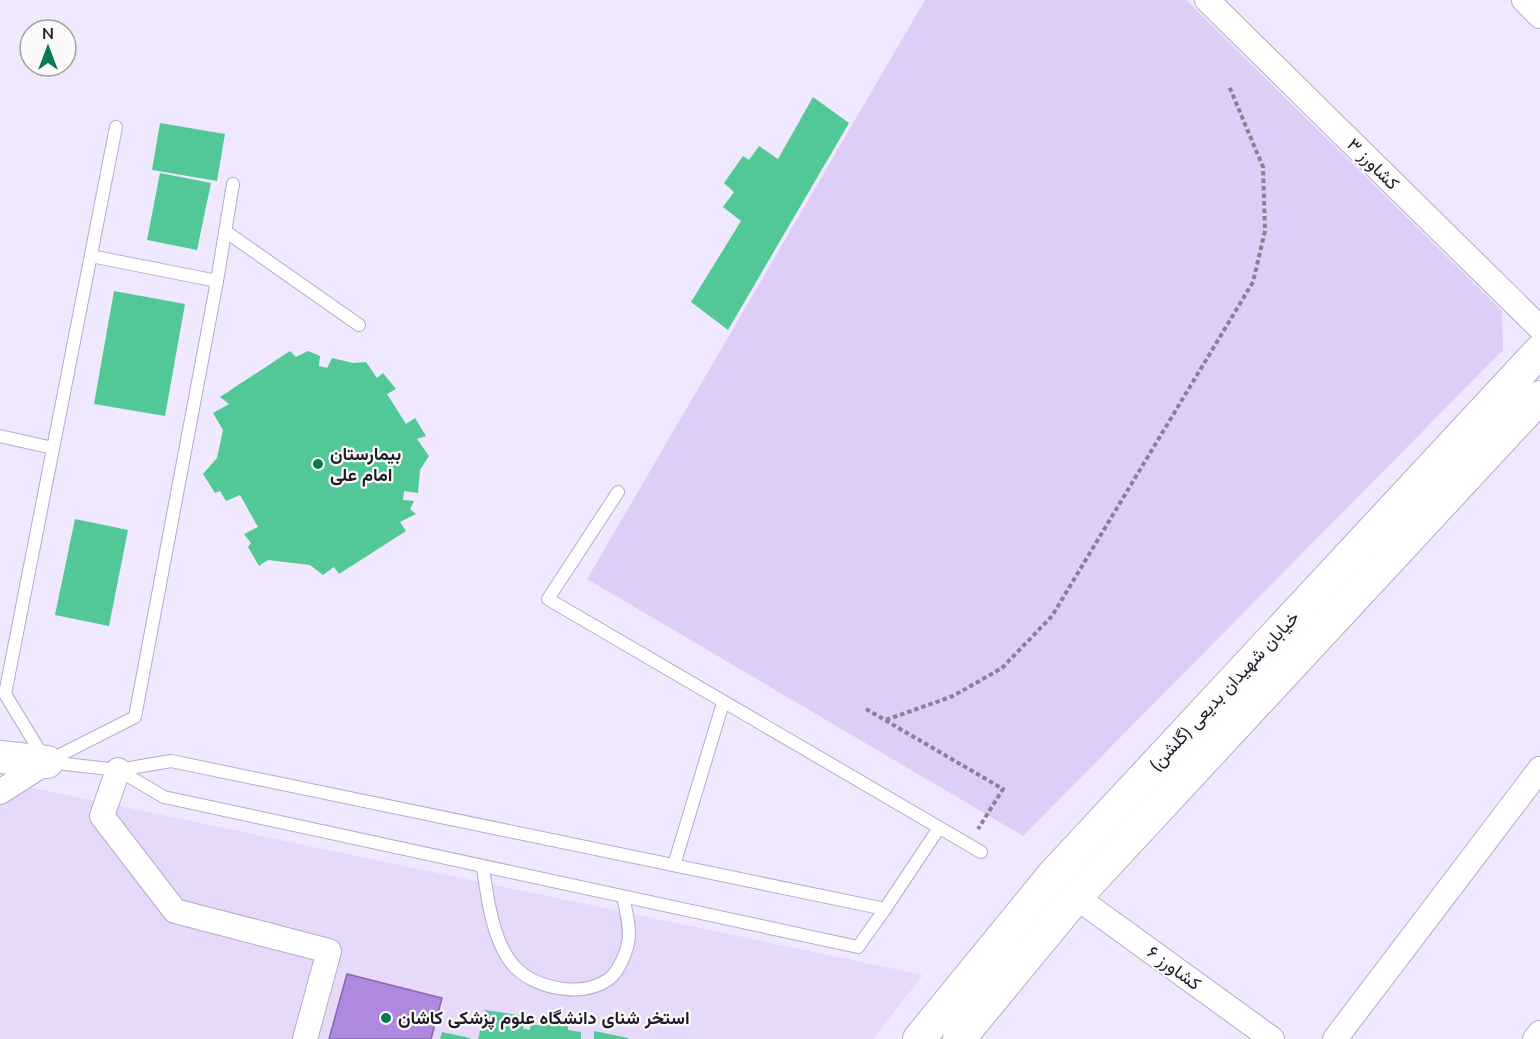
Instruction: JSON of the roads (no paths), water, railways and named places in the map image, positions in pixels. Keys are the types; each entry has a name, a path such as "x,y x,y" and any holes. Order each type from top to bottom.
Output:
{"street":[{"name":"کشاورز ۳","path":"1207,0 1540,328"},
{"path":"1524,0 1540,16"},
{"name":"خیابان شهیدان بدیعی (گلشن)","path":"919,1039 1053,875 1540,351"},
{"name":"خیابان شهیدان بدیعی (گلشن)","path":"959,1039 1076,897 1540,397"},
{"path":"0,757 47,762"},
{"path":"0,792 47,762"},
{"path":"1335,1039 1540,769"},
{"path":"118,770 102,816 175,911 329,951 305,1039"},
{"name":"کشاورز ۶","path":"1076,897 1272,1039"},
{"path":"1535,1039 1540,1033"}],"lane":[{"path":"47,762 4,694 116,128"},
{"path":"47,762 135,717 217,281 233,184"},
{"path":"225,231 359,325"},
{"path":"91,256 217,281"},
{"path":"0,436 53,448"},
{"path":"618,492 548,599 981,852"},
{"path":"674,865 723,703"},
{"path":"47,762 118,770 171,761 885,909"},
{"path":"118,770 164,798 858,947 939,828"},
{"path":"483,867 488,902 503,947 515,966 533,980 559,988 589,988 610,979 622,960 629,942 623,897"}],"place":[{"name":"بیمارستان امام علی","path":"318,464"},
{"name":"استخر شنای دانشگاه علوم پزشکی کاشان","path":"386,1018"}]}
